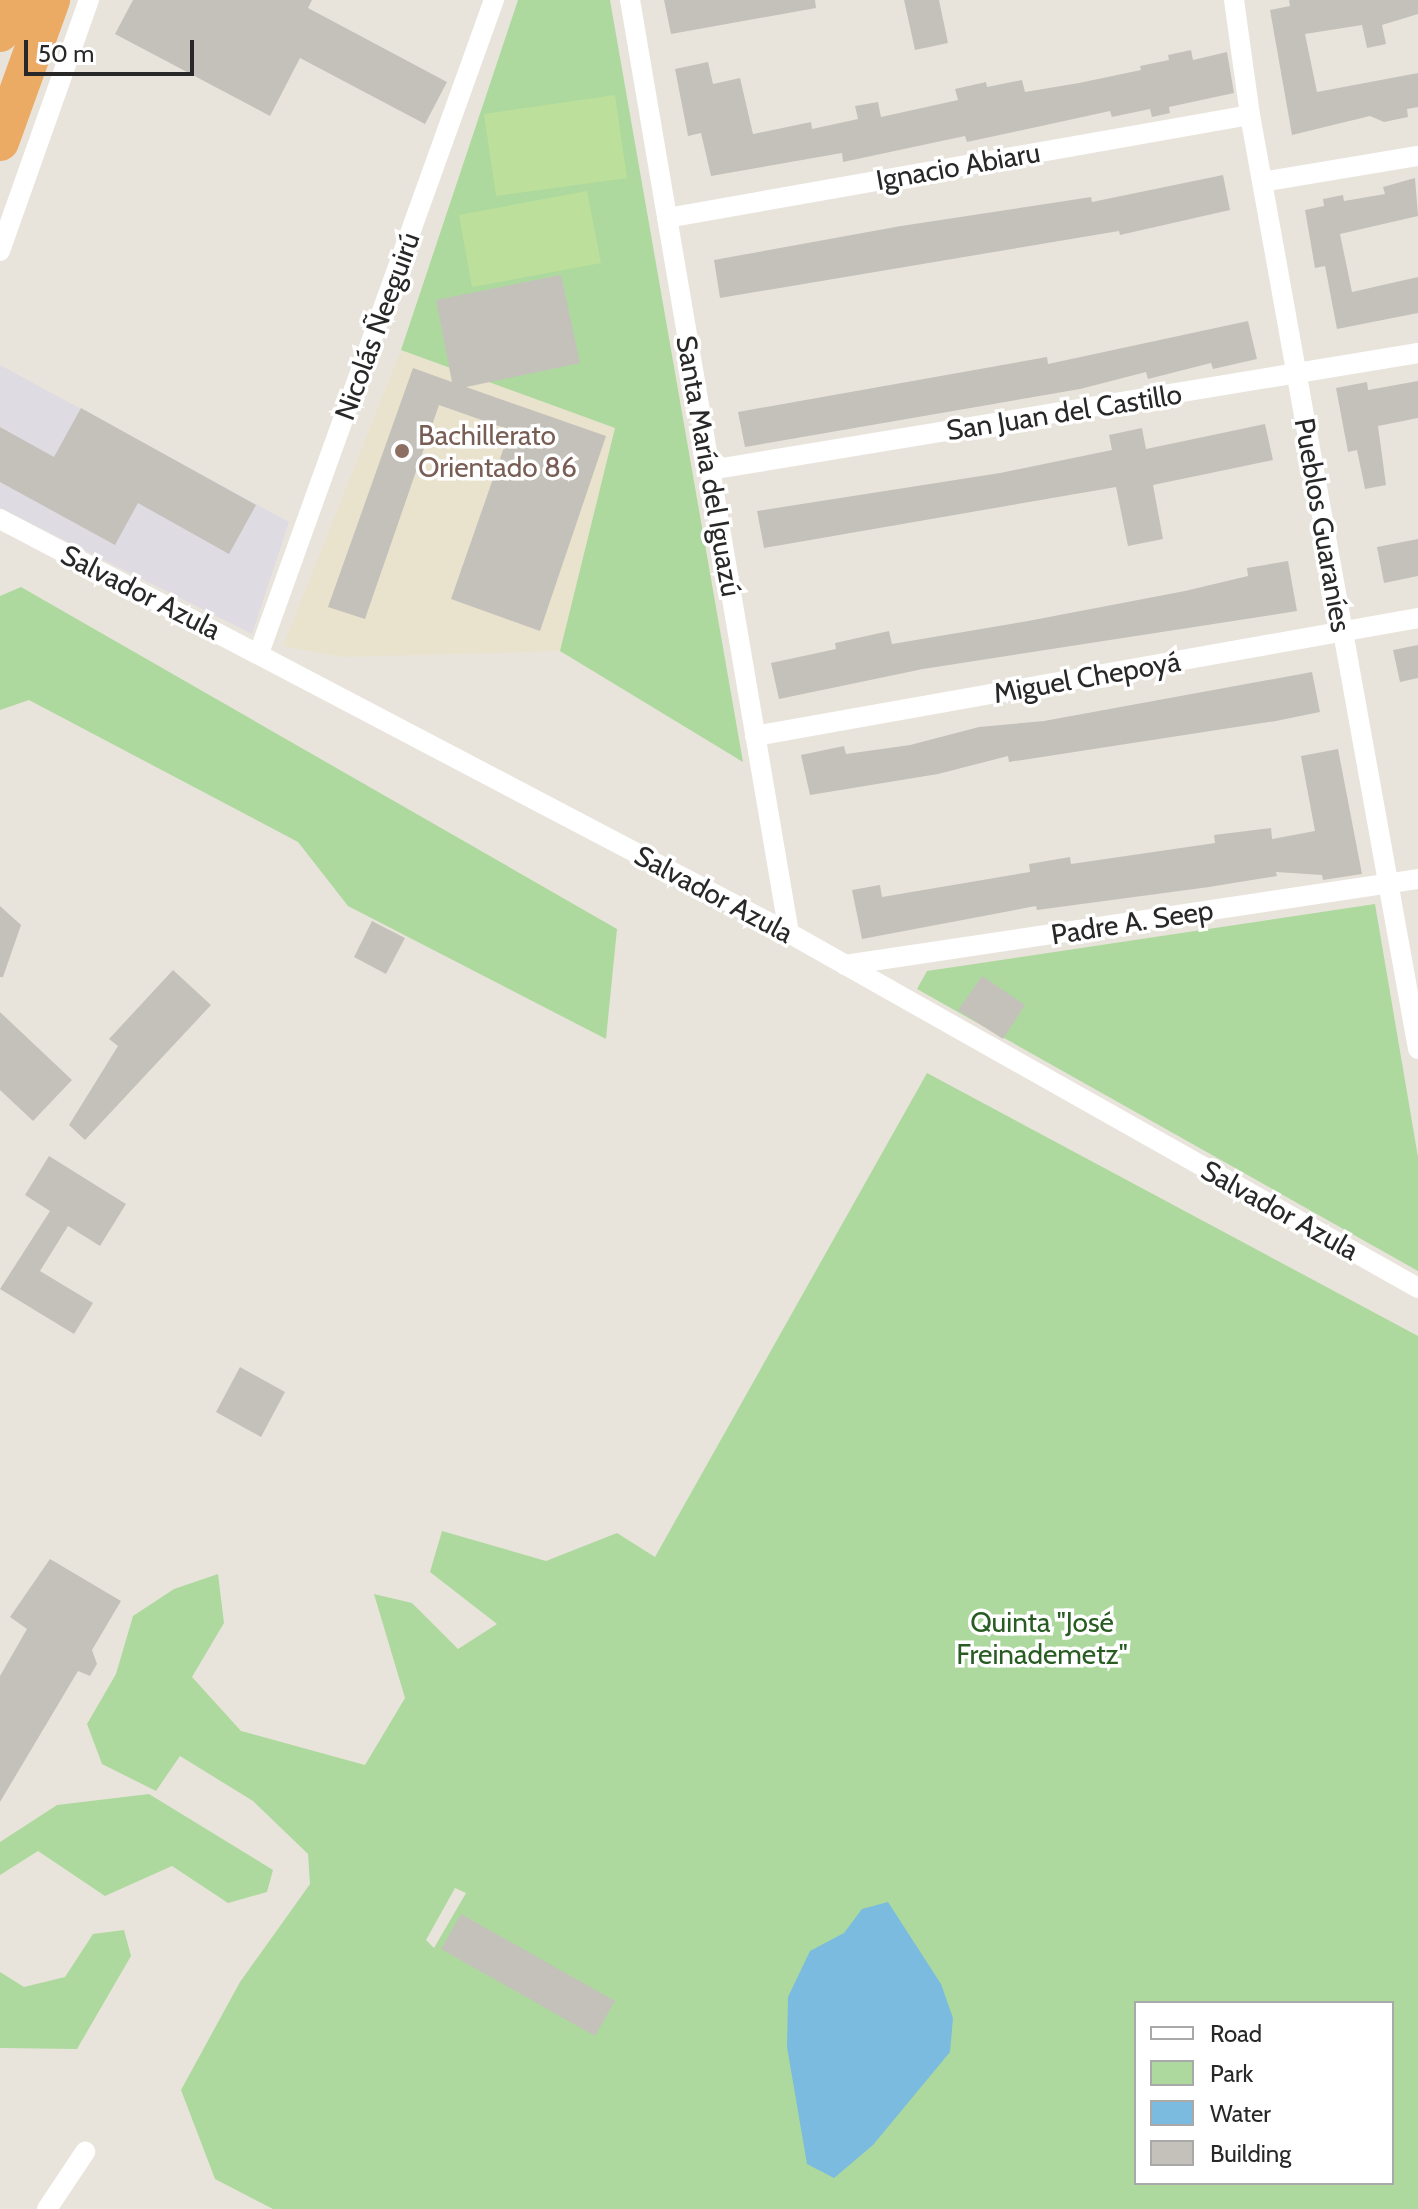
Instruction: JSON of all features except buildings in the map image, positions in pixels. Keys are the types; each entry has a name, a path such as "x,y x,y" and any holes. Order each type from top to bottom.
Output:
{"highway":[{"path":"0,33 12,0"},
{"path":"0,142 51,0"}],"street":[{"path":"0,251 89,0"},
{"name":"Nicolás Ñeeguirú","path":"259,653 494,0"},
{"name":"Santa María del Iguazú","path":"630,0 789,933"},
{"name":"Pueblos Guaraníes","path":"1234,0 1250,115 1418,1049"},
{"name":"Ignacio Abiaru","path":"667,218 1250,115"},
{"path":"1262,182 1418,156"},
{"name":"San Juan del Castillo","path":"710,470 1418,353"},
{"name":"Salvador Azula","path":"0,519 789,933 1418,1288"},
{"name":"Miguel Chepoyá","path":"755,736 1418,618"},
{"name":"Padre A. Seep","path":"845,965 1418,879"},
{"path":"47,2209 85,2152"}],"shaded area":[{"path":"401,350 615,428 560,651 343,657 283,646"},
{"path":"0,365 289,522 252,634 0,508"}],"green space":[{"path":"518,0 610,0 743,762 560,651 615,428 401,350"},
{"path":"615,95 627,178 496,196 484,114"},
{"path":"587,191 601,263 472,287 459,215"},
{"path":"21,587 617,929 606,1039 348,906 298,842 29,700 0,710 0,596"},
{"path":"1375,904 1418,1157 1418,1271 917,989 927,971"},
{"name":"Quinta \"José Freinademetz\"","path":"927,1073 1418,1336 1418,2209 273,2209 215,2179 181,2090 240,1982 310,1884 308,1854 253,1801 180,1756 156,1791 102,1764 87,1724 116,1674 133,1616 174,1589 218,1574 224,1623 192,1677 241,1731 365,1765 405,1698 374,1594 412,1603 458,1649 497,1624 430,1572 442,1531 546,1561 617,1533 655,1557","holes":["455,1888 466,1893 434,1948 426,1940"]},
{"path":"149,1794 273,1870 267,1892 228,1903 172,1866 105,1896 38,1851 0,1875 0,1842 57,1805"},
{"path":"124,1930 131,1956 77,2049 0,2048 0,1972 24,1987 65,1977 93,1934"}],"water":[{"path":"888,1902 941,1984 953,2018 950,2052 873,2145 834,2178 807,2164 787,2047 788,1997 810,1951 844,1933 862,1909"}],"place":[{"name":"Bachillerato Orientado 86","path":"402,451"}]}
